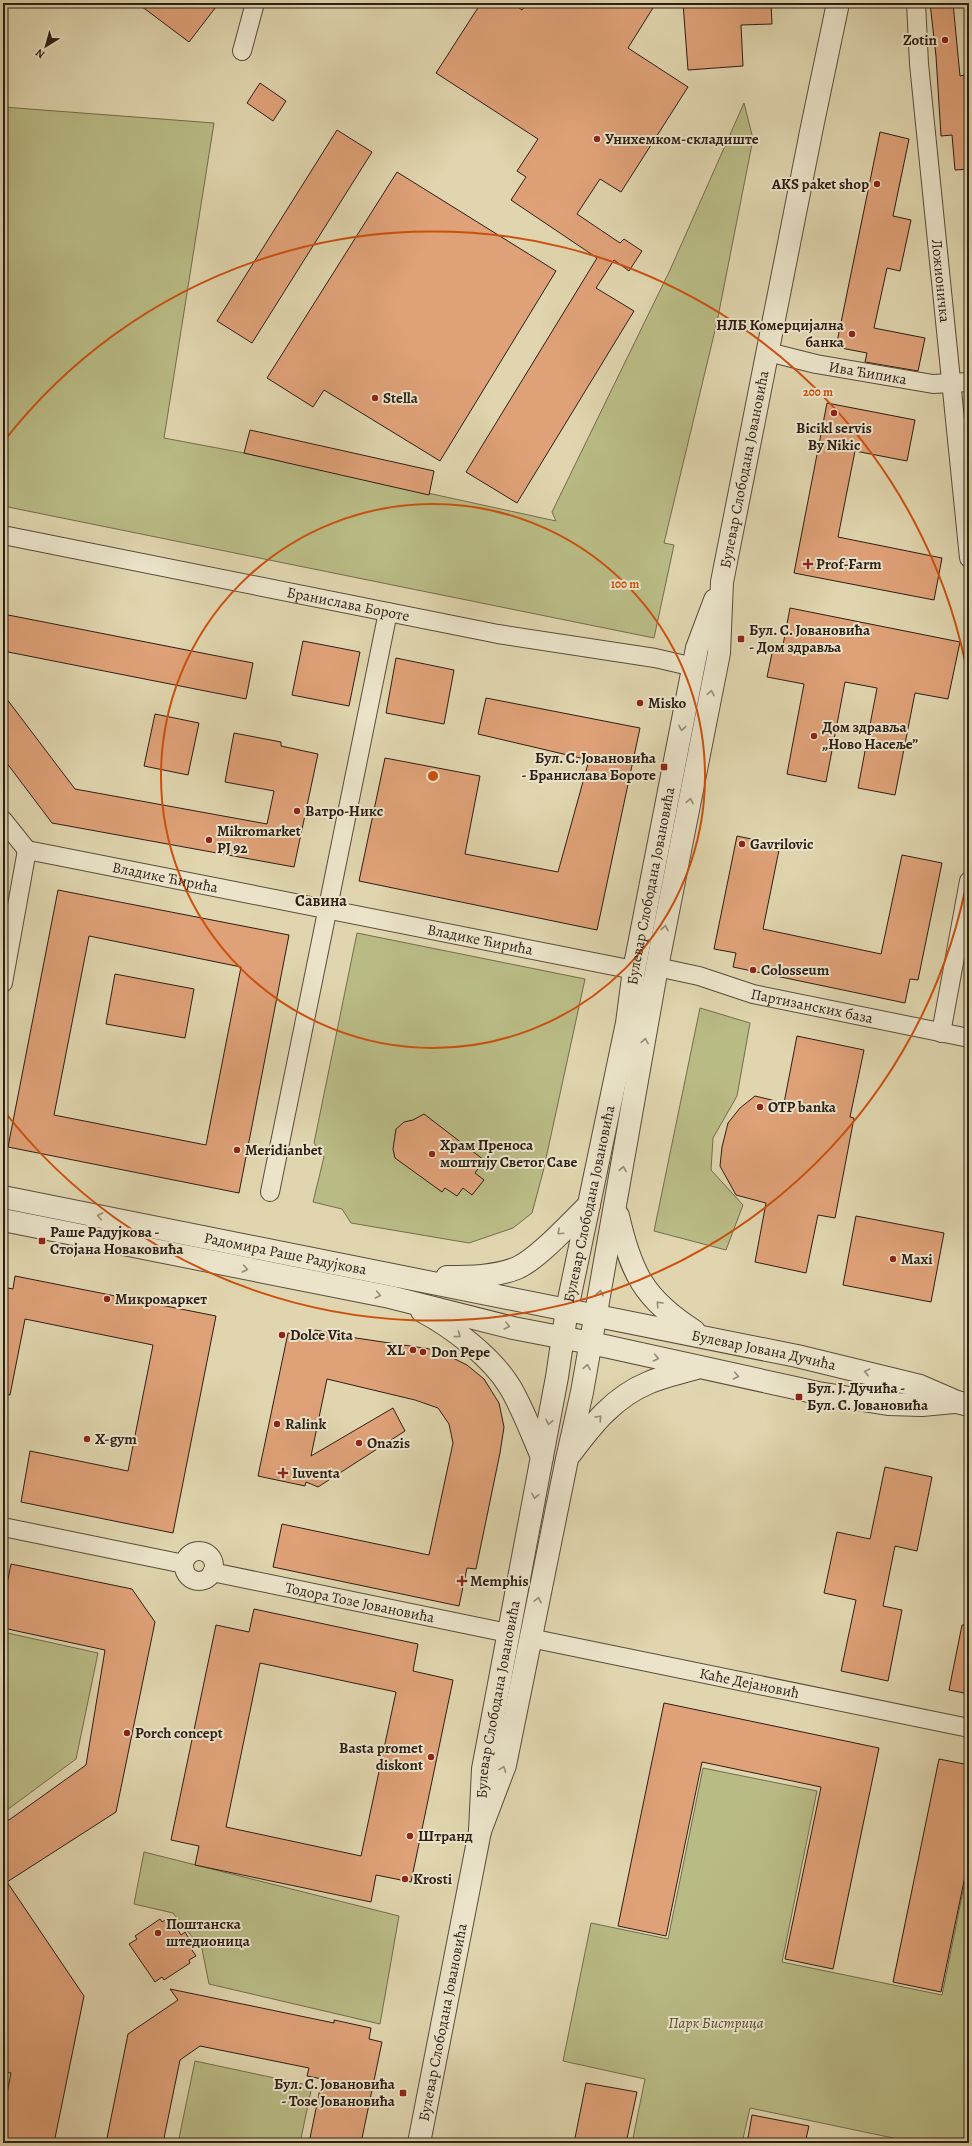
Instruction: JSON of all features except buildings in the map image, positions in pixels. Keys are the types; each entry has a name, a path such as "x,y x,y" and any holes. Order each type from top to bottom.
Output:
{"street":[{"path":"242,50 255,3"},
{"name":"Булевар Слободана Јовановића","path":"480,1832 505,1765 591,1343 657,967 719,653 722,582 838,3"},
{"name":"Ложионичка","path":"916,3 919,64 969,558"},
{"name":"Ива Ћипика","path":"768,352 816,364 925,383 969,382"},
{"name":"Бранислава Бороте","path":"3,535 498,634 655,658 694,668"},
{"name":"Булевар Слободана Јовановића","path":"419,2143 480,1832 482,1769 542,1457 564,1338 567,1310 627,1023 634,970 697,648 722,582"},
{"path":"270,1192 388,612"},
{"path":"3,820 27,850 3,983"},
{"name":"Владике Ћирића","path":"27,850 327,908 634,970"},
{"path":"941,1033 969,881"},
{"name":"Партизанских база","path":"657,967 699,976 753,994 969,1038"},
{"name":"Радомира Раше Радујкова","path":"3,1197 567,1310"},
{"path":"406,1277 460,1277 496,1274 518,1267 536,1254 589,1205"},
{"path":"616,1207 626,1250 645,1289 670,1316 701,1336"},
{"name":"Радомира Раше Радујкова","path":"3,1220 401,1300 513,1328 564,1338"},
{"path":"401,1300 425,1312 461,1337 491,1362 513,1393 542,1457"},
{"name":"Булевар Јована Дучића","path":"567,1310 596,1314 797,1356 879,1375 920,1386 963,1403"},
{"name":"Булевар Јована Дучића","path":"564,1338 818,1393 888,1404 922,1406 963,1403"},
{"path":"567,1459 592,1426 613,1405 647,1383 698,1368"},
{"name":"Тодора Тозе Јовановића","path":"3,1527 184,1564 187,1575 196,1581 206,1579 212,1572 508,1633"},
{"name":"Каће Дејановић","path":"530,1638 969,1728"}],"green space":[{"path":"744,103 753,139 717,322 664,543 674,545 654,638 3,506 3,107 214,123 164,438 244,453 556,521 552,512 670,270"},
{"path":"357,933 585,979 543,1172 532,1213 513,1228 469,1243 351,1223 342,1209 313,1202 324,1157 314,1143"},
{"path":"700,1008 750,1023 737,1096 713,1138 711,1170 743,1205 726,1250 654,1231"},
{"path":"3,1632 98,1653 76,1759 7,1810 3,1809"},
{"name":"Парк Бистрица","path":"703,1768 817,1791 782,1962 942,1995 969,1861 969,2143 917,2143 750,2108 742,2143 632,2143 645,2079 563,2061 591,1923 668,1939"},
{"path":"144,1852 399,1916 380,2024 209,1984 202,1949 173,1913 134,1904"},
{"path":"195,2061 312,2086 300,2143 178,2143"}],"place":[{"name":"Zotin","path":"945,40"},
{"name":"Унихемком-складиште","path":"597,139"},
{"name":"AKS paket shop","path":"877,184"},
{"name":"НЛБ Комерцијална банка","path":"852,334"},
{"name":"Stella","path":"375,398"},
{"name":"Bicikl servis By Nikic","path":"834,413"},
{"name":"Prof-Farm","path":"808,564"},
{"name":"Бул. С. Јовановића - Дом здравља","path":"741,639"},
{"name":"Misko","path":"640,703"},
{"name":"Дом здравља „Ново Насеље”","path":"814,736"},
{"name":"Бул. С. Јовановића - Бранислава Бороте","path":"664,767"},
{"name":"Ватро-Никс","path":"297,811"},
{"name":"Mikromarket PJ 92","path":"209,840"},
{"name":"Gavrilovic","path":"742,844"},
{"name":"Colosseum","path":"753,970"},
{"name":"OTP banka","path":"760,1107"},
{"name":"Meridianbet","path":"237,1150"},
{"name":"Храм Преноса моштију Светог Саве","path":"432,1154"},
{"name":"Раше Радујкова - Стојана Новаковића","path":"42,1241"},
{"name":"Maxi","path":"893,1259"},
{"name":"Микромаркет","path":"107,1299"},
{"name":"Dolce Vita","path":"282,1335"},
{"name":"XL","path":"413,1350"},
{"name":"Don Pepe","path":"423,1352"},
{"name":"Бул. Ј. Дучића - Бул. С. Јовановића","path":"799,1397"},
{"name":"Ralink","path":"277,1424"},
{"name":"X-gym","path":"87,1439"},
{"name":"Onazis","path":"359,1443"},
{"name":"Iuventa","path":"283,1473"},
{"name":"Memphis","path":"462,1581"},
{"name":"Porch concept","path":"127,1733"},
{"name":"Basta promet diskont","path":"431,1757"},
{"name":"Штранд","path":"410,1836"},
{"name":"Krosti","path":"405,1879"},
{"name":"Поштанска штедионица","path":"158,1933"},
{"name":"Бул. С. Јовановића - Тозе Јовановића","path":"403,2093"}],"district":[{"name":"Савина","path":"321,901"}]}
